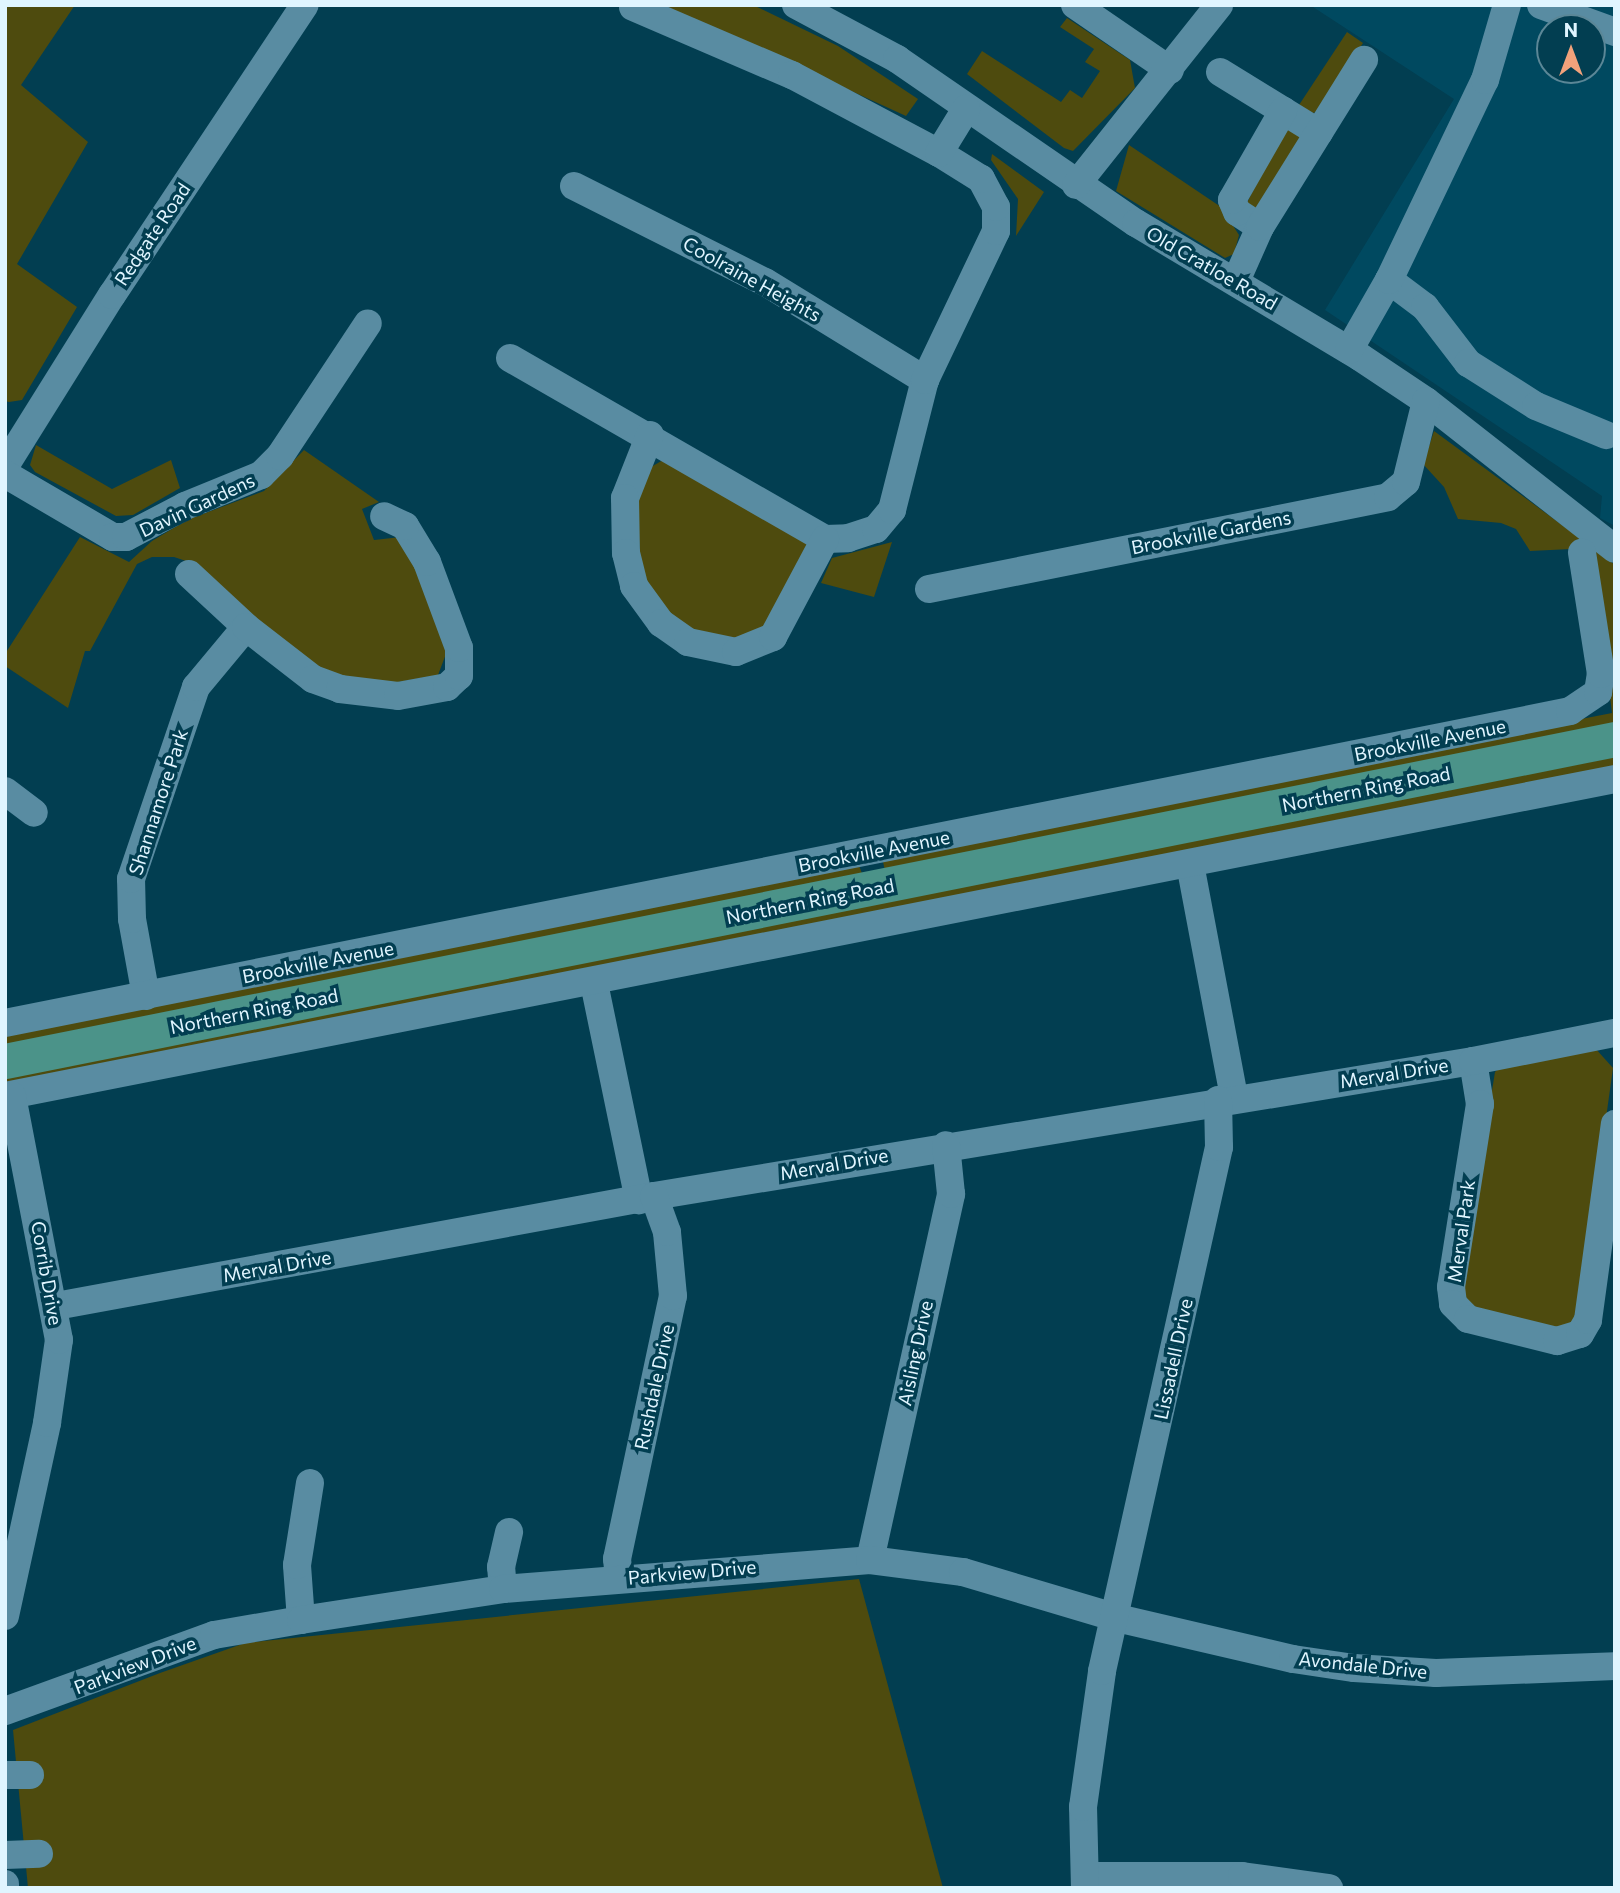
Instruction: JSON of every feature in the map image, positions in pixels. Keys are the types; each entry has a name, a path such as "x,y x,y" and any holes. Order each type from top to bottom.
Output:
{"main road":[{"name":"Northern Ring Road","path":"5,1061 1615,739"}],"street":[{"name":"Redgate Road","path":"5,466 111,295 305,5"},
{"name":"Old Cratloe Road","path":"796,5 897,59 1076,185 1349,350 1426,401 1615,550"},
{"path":"1074,5 1170,70"},
{"path":"1076,185 1219,5"},
{"path":"1349,350 1389,280 1485,80 1507,5"},
{"path":"1542,5 1615,32"},
{"path":"510,358 650,435 825,539 848,538 876,529 892,510 925,380 997,219 992,194 981,179 939,153 792,75 633,7"},
{"path":"1236,281 1260,227 1364,60"},
{"path":"1220,72 1319,133"},
{"path":"939,153 966,109"},
{"path":"1260,227 1237,212 1232,200 1283,111"},
{"name":"Coolraine Heights","path":"574,186 765,282 925,380"},
{"path":"1389,280 1425,307 1468,363 1536,406 1606,435"},
{"name":"Davin Gardens","path":"5,474 113,537 126,537 186,506 261,475 280,456 368,323"},
{"name":"Brookville Gardens","path":"929,589 1388,497 1406,482 1426,401"},
{"path":"650,435 625,498 625,553 634,586 661,622 688,642 736,652 773,638 825,539"},
{"path":"188,574 246,627 313,679 341,689 398,696 447,687 459,676 462,662 446,602 405,526 384,516"},
{"name":"Brookville Avenue","path":"5,1023 1530,721 1583,706 1598,692 1601,674 1582,552"},
{"name":"Shannamore Park","path":"146,996 132,919 131,879 196,687 246,627"},
{"path":"9,1096 594,984 1615,779"},
{"path":"5,791 34,813"},
{"path":"867,852 876,888"},
{"name":"Lissadell Drive","path":"1116,1618 1219,1147 1226,1098 1190,864"},
{"name":"Rushdale Drive","path":"594,984 647,1198 667,1232 673,1296 617,1559 619,1578"},
{"name":"Merval Drive","path":"56,1306 946,1145 1226,1098 1473,1061 1615,1033"},
{"name":"Merval Park","path":"1473,1061 1480,1104 1451,1287 1453,1304 1468,1319 1558,1341 1580,1334 1588,1320 1615,1124"},
{"name":"Corrib Drive","path":"5,1616 8,1574 47,1423 59,1340 56,1306 9,1096"},
{"name":"Aisling Drive","path":"870,1560 951,1194 946,1145"},
{"path":"300,1620 297,1565 310,1483"},
{"path":"503,1589 501,1567 509,1532"},
{"name":"Parkview Drive","path":"5,1711 214,1635 503,1589 619,1578 870,1560 963,1572 1116,1618"},
{"path":"1116,1618 1102,1671 1087,1772 1085,1882 1242,1876 1329,1888"},
{"name":"Avondale Drive","path":"1116,1618 1293,1659 1354,1668 1436,1673 1615,1666"},
{"path":"5,1855 39,1854"}],"shaded area":[{"path":"5,5 75,5 21,85 88,142 17,264 77,307 22,400 9,402 5,401"},
{"path":"663,5 753,5 838,46 918,99 906,116"},
{"path":"1310,5 1615,5 1615,526 1600,518 1602,496 1325,310 1454,99"},
{"path":"1067,18 1130,60 1135,88 1073,151 1064,148 967,74 982,51 1061,102 1070,90 1082,98 1100,71 1085,62 1094,49 1060,27"},
{"path":"1347,32 1363,43 1319,111 1313,113 1299,105"},
{"path":"1284,126 1303,139 1261,209 1245,207"},
{"path":"1129,145 1221,207 1239,235 1234,254 1225,258 1116,191"},
{"path":"992,154 1044,192 1016,236 1018,199 991,160"},
{"path":"1434,431 1615,565 1615,723 885,871 882,857 1612,713 1592,548 1530,551 1516,529 1501,523 1458,519 1444,487 1423,464"},
{"path":"36,445 112,489 171,460 180,488 133,515 116,516 35,472 30,465"},
{"path":"304,450 379,502 362,509 374,540 401,537 441,618 446,654 438,675 376,686 310,665 189,562 174,557 152,557 137,564 90,651 85,651 68,708 5,666 5,654 80,537 129,562 152,541 187,520 264,491"},
{"path":"670,456 807,544 770,632 727,642 684,632 641,579 637,496 651,467"},
{"path":"892,542 874,597 821,583 832,558"},
{"path":"1615,757 1615,772 5,1088 5,1076"},
{"path":"858,863 863,876 5,1045 5,1028"},
{"path":"1595,1048 1613,1068 1579,1312 1574,1323 1559,1330 1478,1314 1460,1289 1495,1072 1504,1063"},
{"path":"859,1579 943,1888 28,1888 13,1730 160,1673 245,1643"}]}
